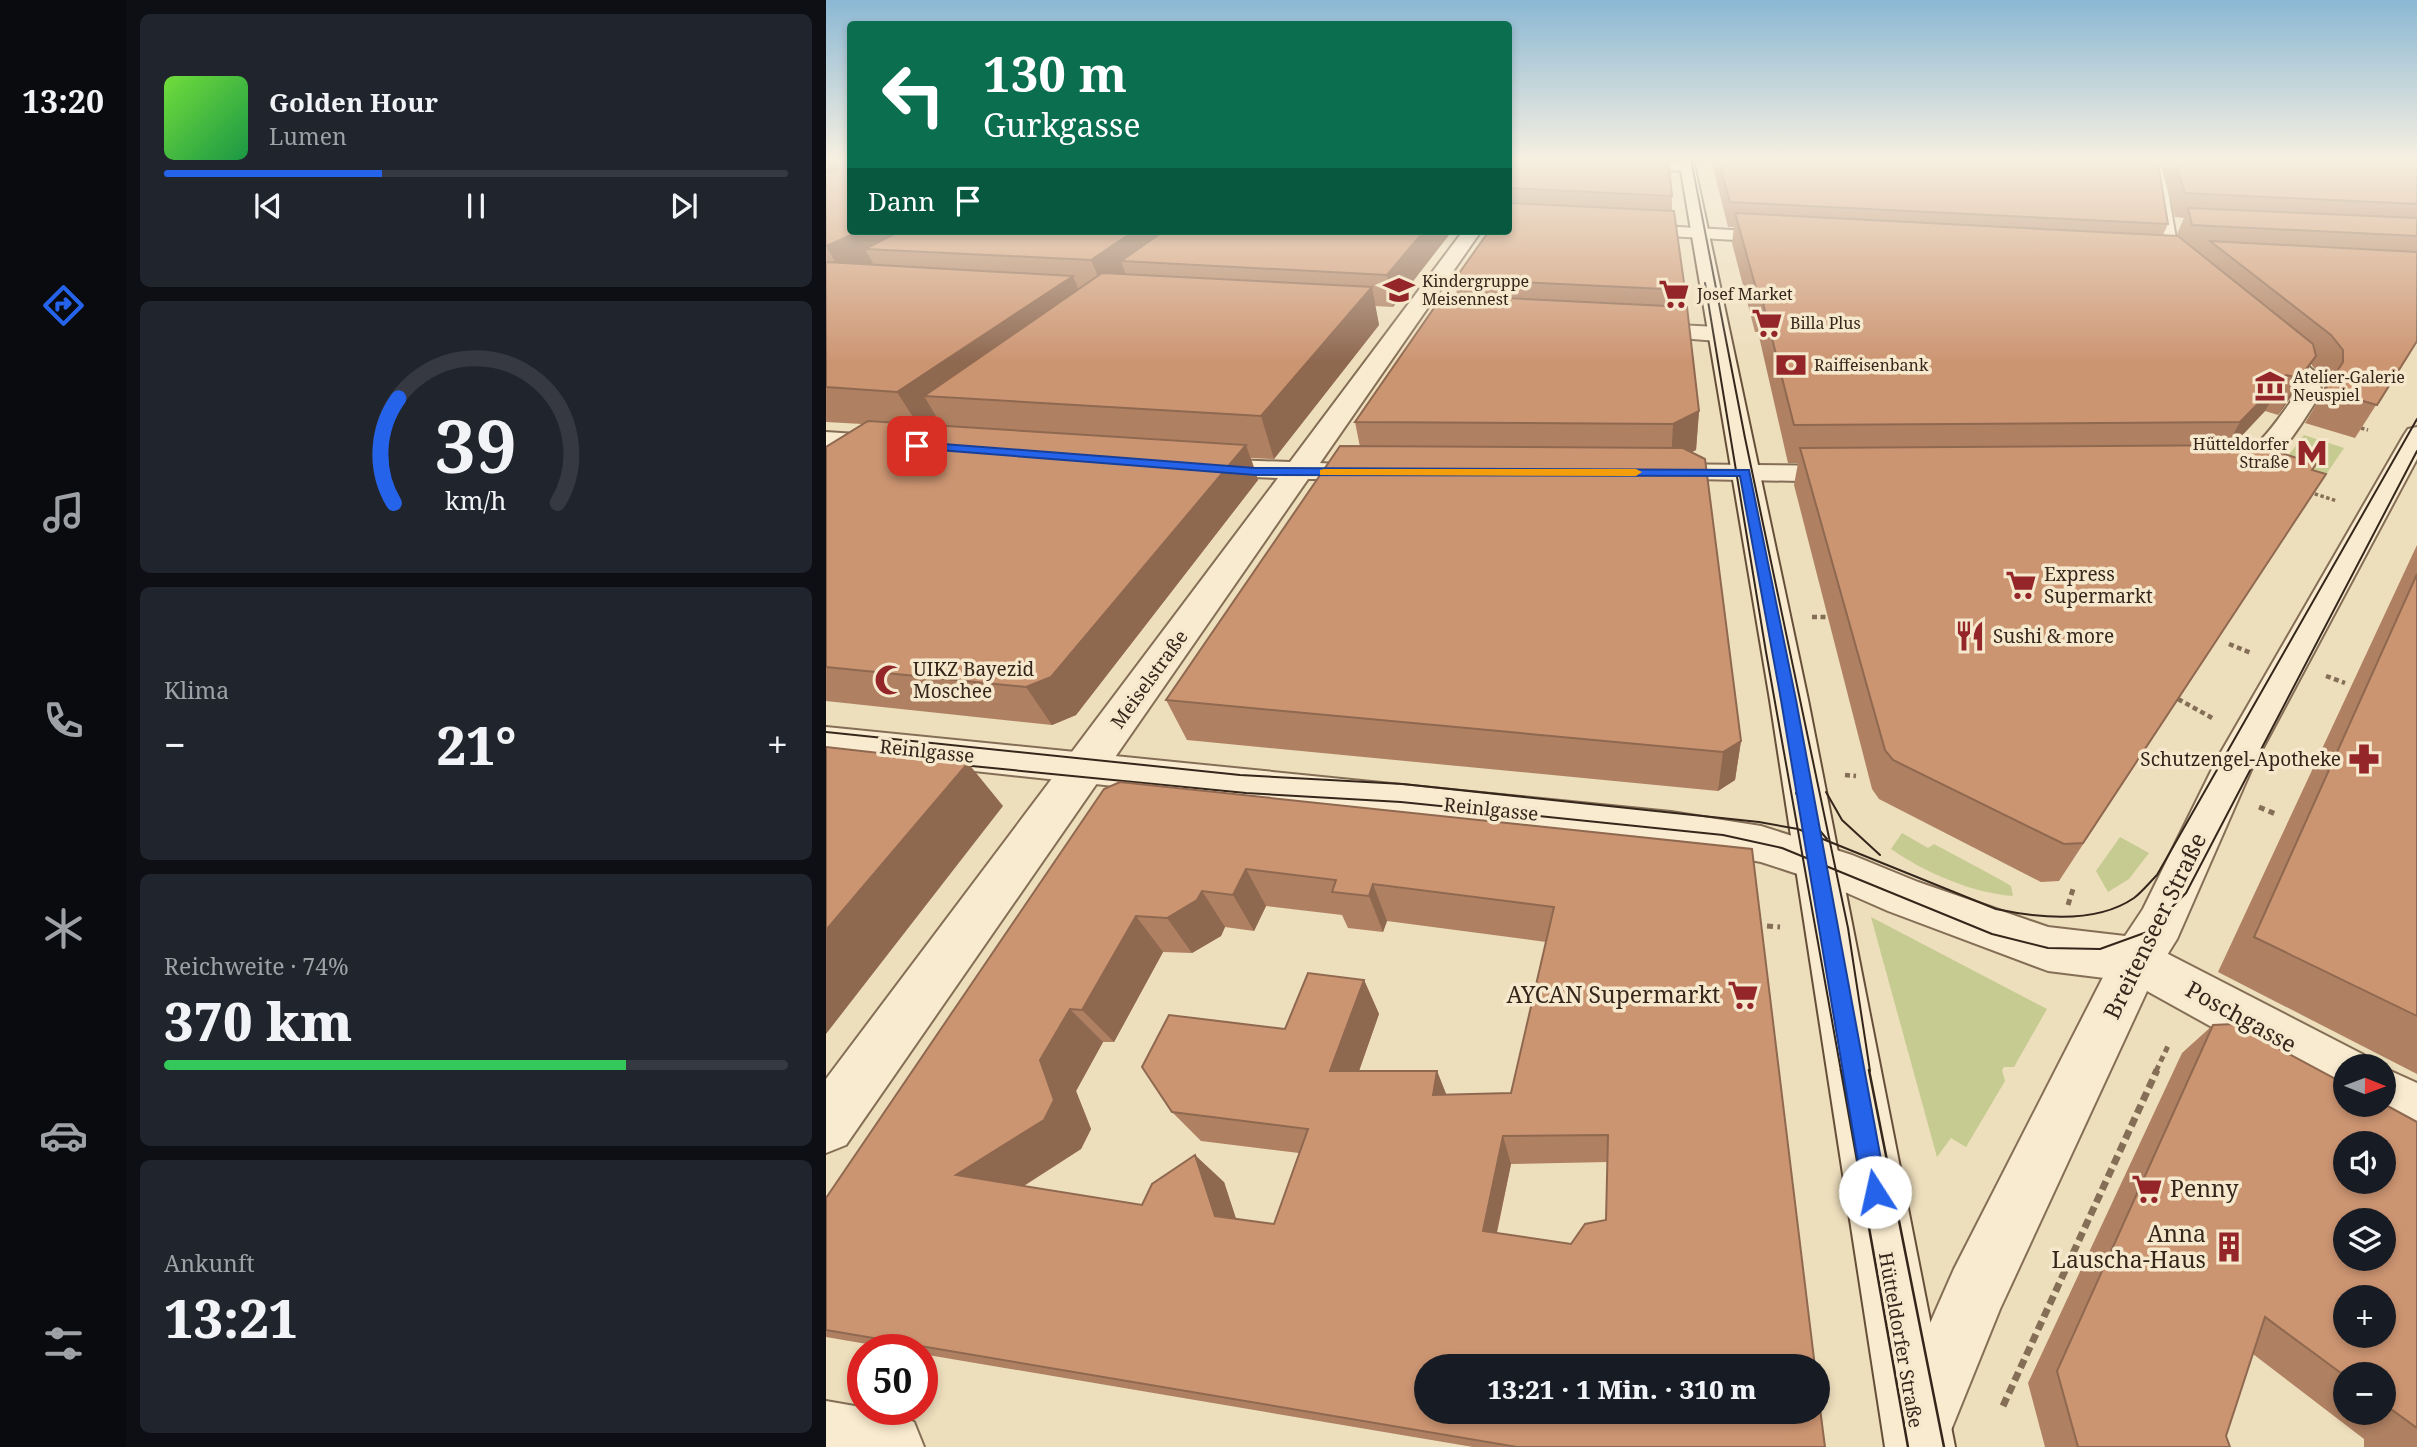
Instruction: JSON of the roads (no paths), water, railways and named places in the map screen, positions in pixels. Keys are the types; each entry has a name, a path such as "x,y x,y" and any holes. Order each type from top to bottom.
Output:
{"street":[{"name":"Hütteldorfer Straße","path":"1699,227 1789,700 1815,861 1919,1438"},
{"path":"2164,258 2173,227"},
{"path":"1613,228 1801,239"},
{"name":"Meiselstraße","path":"826,1125 1469,235"},
{"path":"2164,258 2198,260"},
{"path":"2164,258 2209,292"},
{"path":"1386,314 1436,319"},
{"path":"1610,328 1718,334"},
{"path":"2193,472 2244,469 2266,451 2311,387 2308,378 2253,330"},
{"name":"Breitenseer Straße","path":"1919,1438 1976,1291 2137,960 2160,924 2231,769 2375,514 2410,466 2417,435"},
{"path":"826,440 917,446"},
{"path":"1174,465 1306,462 1407,472"},
{"path":"1624,472 1873,474"},
{"name":"Reinlgasse","path":"826,741 1671,829 1761,844 1815,861 2048,949 2137,960"},
{"name":"Poschgasse","path":"2137,960 2333,1067"},
{"path":"2396,1102 2417,1114"},
{"path":"826,1436 889,1447"}],"tram line":[{"path":"1704,227 1745,438 1830,842"},
{"path":"1705,283 1798,829"},
{"path":"1830,842 1996,909 2030,915 2066,917 2102,912 2134,898 2157,875 2417,419"},
{"path":"1836,870 1992,934 2048,948 2100,949 2147,932 2186,893 2417,451"},
{"path":"826,732 1240,775 1403,784 1759,822 1798,829"},
{"path":"951,764 1246,793 1401,802 1723,835 1782,848 1803,856"},
{"path":"1826,792 1842,820 1880,855"},
{"path":"1796,793 1808,817 1827,839"},
{"path":"1798,829 1830,842"},
{"path":"1798,829 1803,856"},
{"path":"1830,842 1836,870"},
{"path":"1803,856 1836,870"},
{"path":"1803,856 1841,1071"},
{"path":"1836,870 1848,928 1870,1071"},
{"path":"1841,1070 1908,1447"},
{"path":"1869,1070 1944,1447"}],"place":[{"name":"Kindergruppe Meisennest","path":"1399,290"},
{"name":"Josef Market","path":"1674,294"},
{"name":"Billa Plus","path":"1767,323"},
{"name":"Raiffeisenbank","path":"1791,365"},
{"name":"Atelier-Galerie Neuspiel","path":"2270,386"},
{"name":"Hütteldorfer Straße","path":"2312,453"},
{"name":"Express Supermarkt","path":"2021,585"},
{"name":"Sushi & more","path":"1970,636"},
{"name":"UIKZ Bayezid Moschee","path":"890,680"},
{"name":"Schutzengel-Apotheke","path":"2364,759"},
{"name":"AYCAN Supermarkt","path":"1743,995"},
{"name":"Penny","path":"2147,1189"},
{"name":"Anna Lauscha-Haus","path":"2229,1247"}]}
